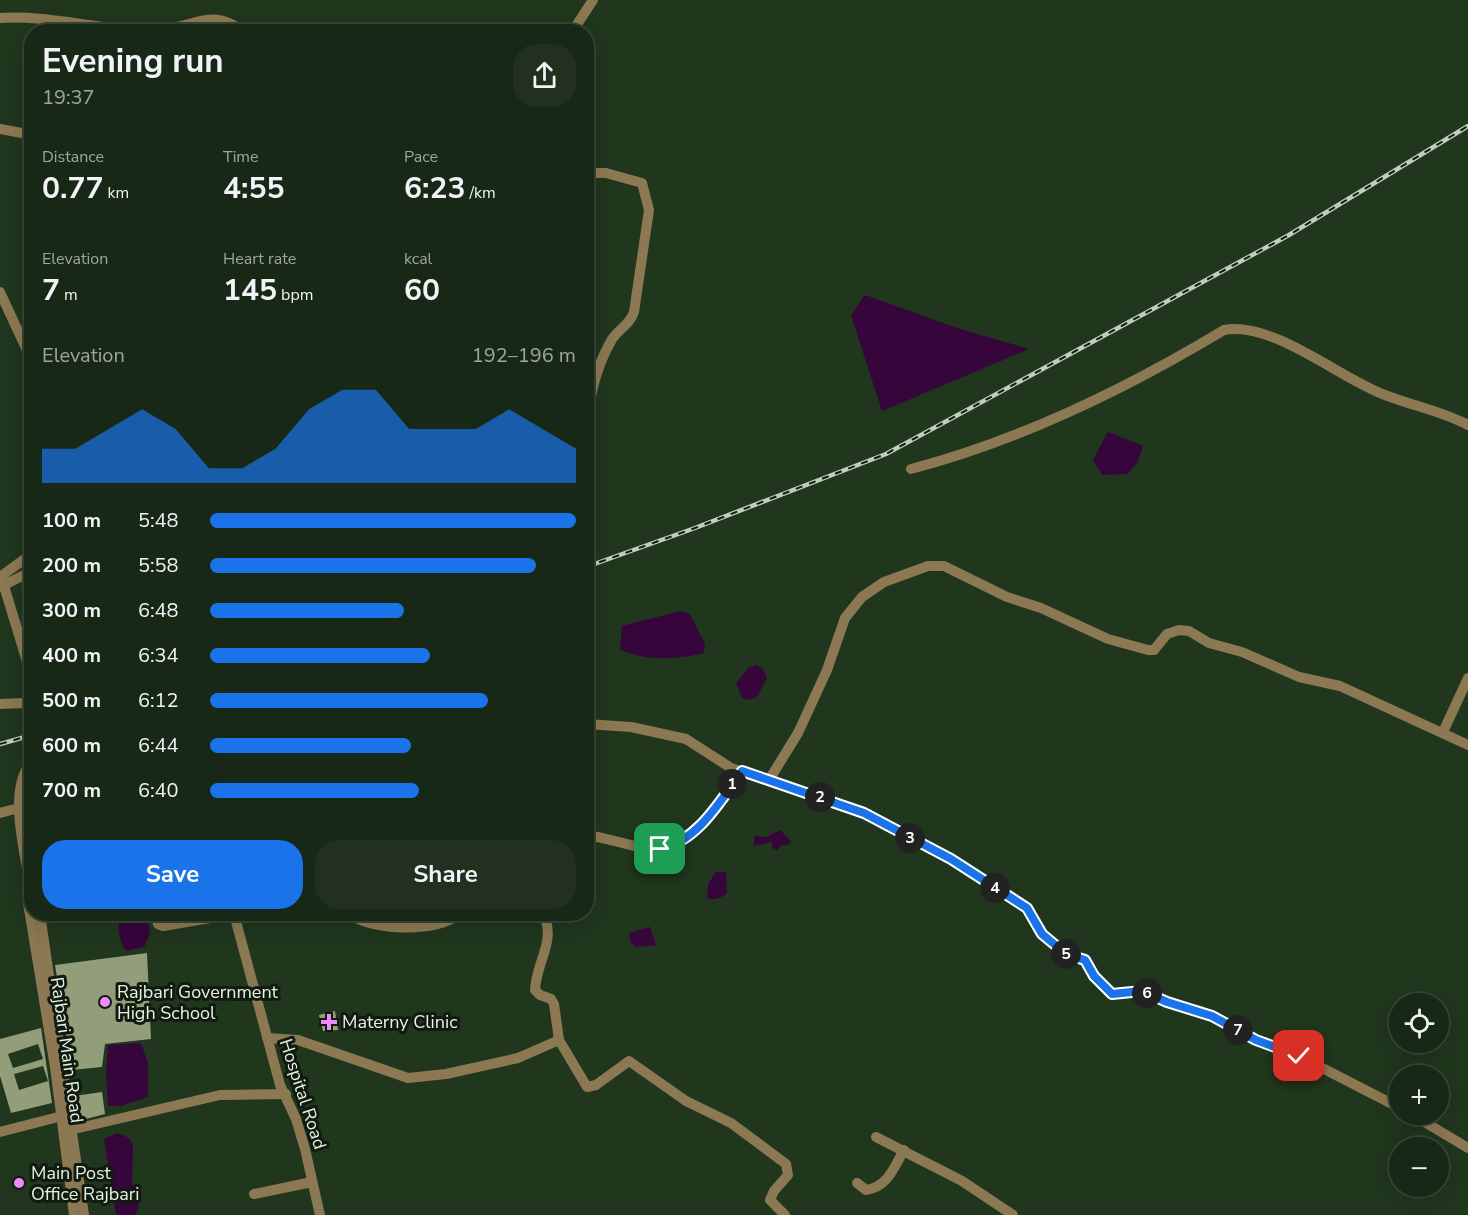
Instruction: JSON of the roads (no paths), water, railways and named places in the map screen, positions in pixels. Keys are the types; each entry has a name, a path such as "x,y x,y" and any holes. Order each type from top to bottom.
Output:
{"street":[{"path":"577,24 593,0"},
{"path":"0,18 41,18 92,24"},
{"path":"188,24 215,18 234,24"},
{"path":"0,129 24,134"},
{"path":"594,173 606,173 642,183 649,210 634,312 630,321 612,339 594,380"},
{"path":"0,292 24,344"},
{"path":"911,469 958,457 1007,439 1099,399 1224,330 1235,328 1270,336 1384,395 1444,413 1468,425"},
{"path":"1,581 24,560"},
{"path":"769,780 798,733 827,670 845,618 862,597 884,582 928,566 944,566 1007,597 1041,608 1108,639 1148,650 1154,650 1167,634 1179,630 1189,631 1209,643 1242,652 1299,677 1340,686 1468,745"},
{"path":"1,581 24,574"},
{"path":"1,581 24,653"},
{"path":"1443,732 1468,678"},
{"path":"0,704 24,703"},
{"path":"594,725 631,727 686,739 731,768 864,813 951,859 1027,908 1042,934 1066,954 1085,960 1094,976 1112,994 1142,991 1167,1002 1212,1016 1256,1040 1299,1056 1389,1102"},
{"name":"Rajbari Main Road","path":"24,769 19,784 19,808 24,842"},
{"path":"594,837 651,849 669,847 706,820 742,771"},
{"path":"0,813 19,808"},
{"name":"Rajbari Main Road","path":"32,921 48,998 66,1115 74,1215"},
{"name":"Rajbari Main Road","path":"41,921 48,998"},
{"path":"157,921 163,926 193,921"},
{"name":"Hospital Road","path":"236,921 280,1086 286,1094 302,1139 320,1215"},
{"path":"360,921 398,927 437,925 445,921"},
{"path":"547,921 548,940 535,990 540,995 551,999 554,1004 559,1040 584,1085 596,1085 629,1060 686,1101 731,1123 770,1151 789,1169 770,1200 785,1215"},
{"path":"267,1038 298,1040 408,1078 446,1074 507,1061 559,1040"},
{"path":"67,1131 220,1095 286,1094"},
{"path":"0,1132 66,1115"},
{"path":"1429,1125 1468,1148"},
{"name":"Rajbari Main Road","path":"67,1131 84,1215"},
{"path":"876,1137 962,1181 1013,1215"},
{"path":"857,1183 866,1190 877,1188 885,1182 904,1150"},
{"path":"254,1194 312,1182"}],"railway":[{"path":"594,564 695,528 886,454 1289,235 1468,126"},
{"path":"0,744 24,737"}],"place":[{"name":"Rajbari Government High School","path":"105,1002"},
{"name":"Materny Clinic","path":"329,1022"},
{"name":"Main Post Office Rajbari","path":"19,1183"}]}
